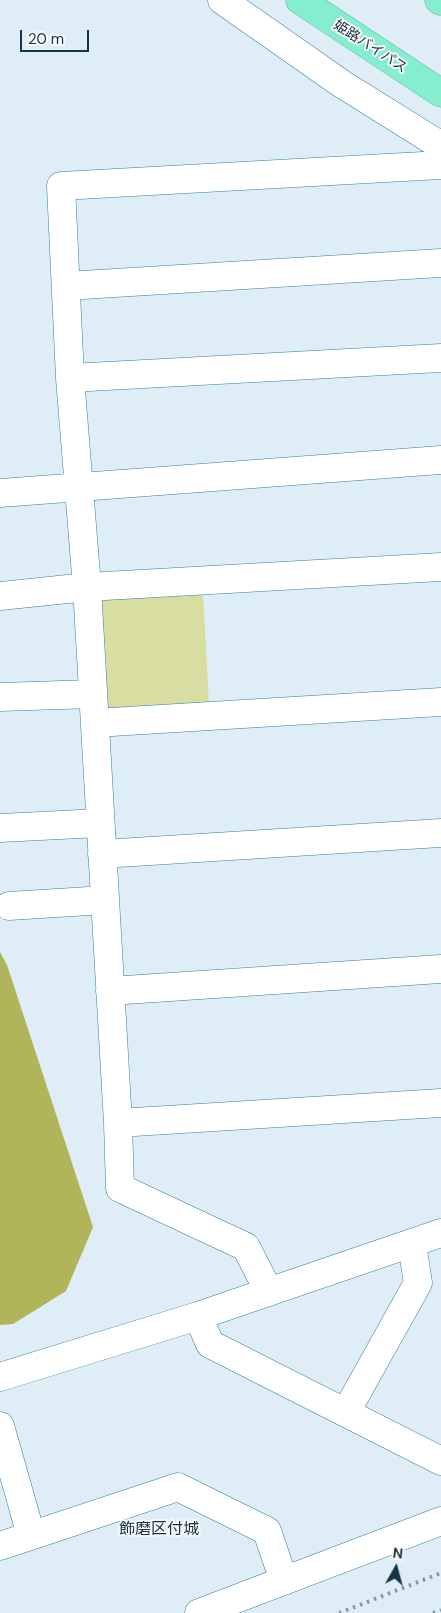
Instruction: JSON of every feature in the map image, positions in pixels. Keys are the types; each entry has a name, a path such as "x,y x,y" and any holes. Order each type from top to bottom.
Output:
{"highway":[{"name":"姫路バイパス","path":"300,0 441,93"}],"street":[{"path":"222,0 342,84 438,144 441,148"},
{"path":"269,1292 246,1246 120,1188 118,1123 87,587 70,378 61,186 441,165"},
{"path":"66,286 441,263"},
{"path":"70,378 441,358"},
{"path":"0,493 441,460"},
{"path":"0,596 87,587 441,567"},
{"path":"0,697 93,694"},
{"path":"95,723 441,702"},
{"path":"0,828 100,822"},
{"path":"102,854 441,834"},
{"path":"9,906 105,900"},
{"path":"110,991 441,969"},
{"path":"118,1123 441,1103"},
{"path":"0,1377 198,1316 441,1233"},
{"path":"346,1412 418,1283 412,1244"},
{"path":"198,1316 210,1344 441,1461"},
{"path":"0,1426 31,1535"},
{"path":"0,1546 178,1487 268,1531 284,1581"},
{"path":"199,1613 441,1521"}],"green space":[{"path":"203,592 209,705 113,712 105,705 97,607 104,599"},
{"path":"0,952 7,965 93,1227 66,1291 13,1324 0,1325"}],"railway":[{"path":"339,1613 441,1573"},
{"path":"433,1613 441,1610"}],"district":[{"name":"飾磨区付城","path":"159,1530"}]}
